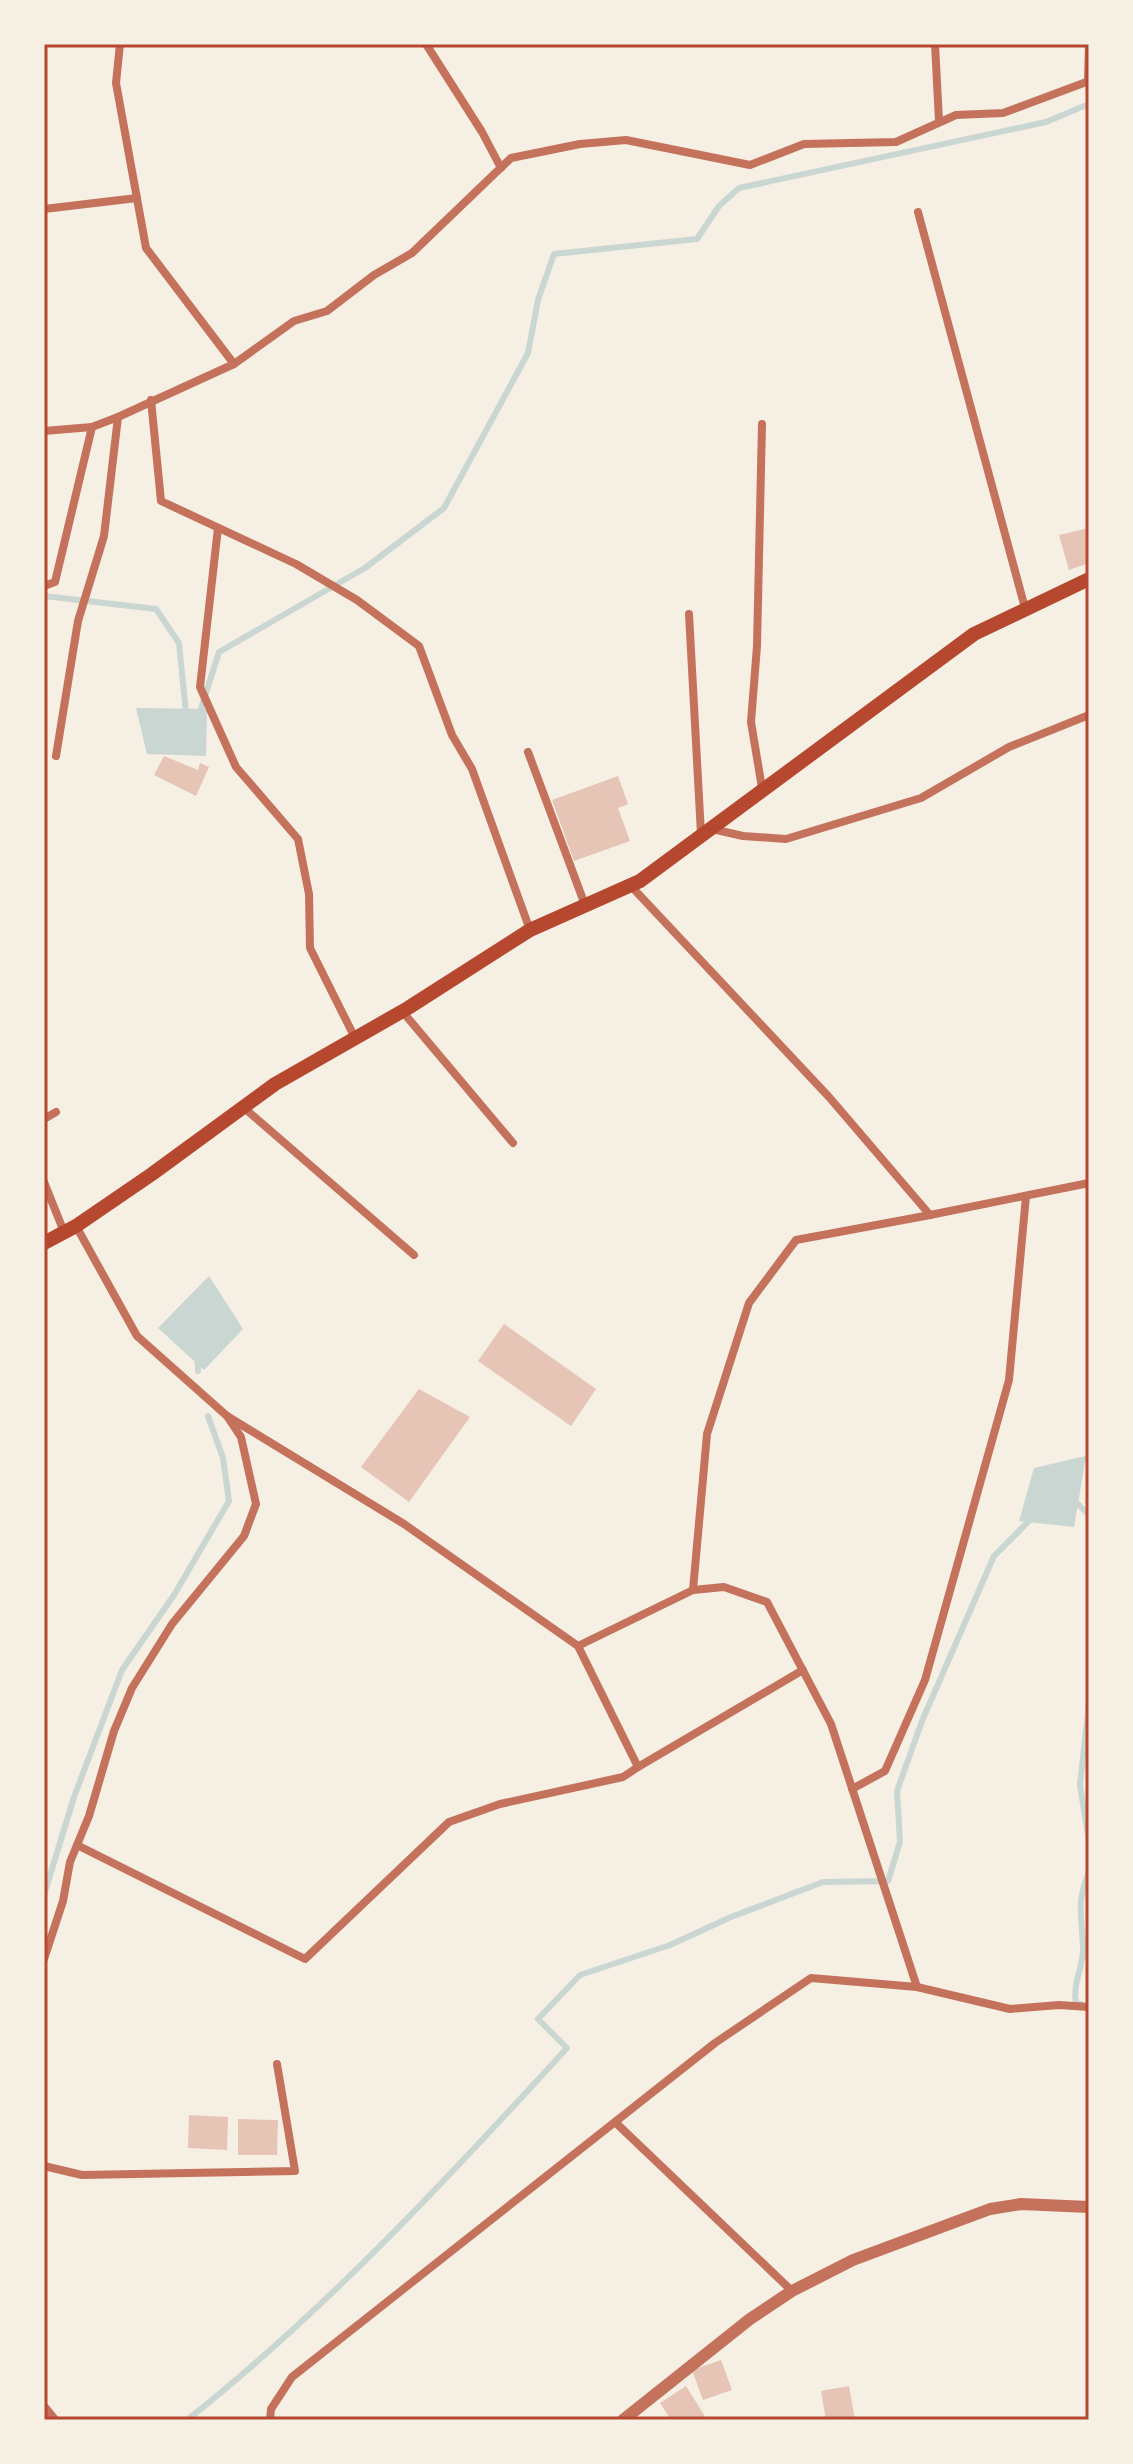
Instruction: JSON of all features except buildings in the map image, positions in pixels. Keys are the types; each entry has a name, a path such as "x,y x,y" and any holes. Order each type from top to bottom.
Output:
{"main road":[{"path":"44,1243 70,1229 275,1084 402,1011 530,930 630,885 974,634 1089,579"}],"street":[{"path":"120,44 116,83 146,248 234,364"},
{"path":"426,44 501,168"},
{"path":"935,44 939,121"},
{"path":"44,431 92,427 118,417 234,364 294,321 327,311 412,253 511,158 539,150 626,140 750,165 804,144 896,142 956,115 1003,113 1089,81 1089,44"},
{"path":"44,209 137,198"},
{"path":"918,212 1025,608"},
{"path":"151,400 161,501 296,564 357,600 419,646 452,735 472,769 530,930"},
{"path":"56,756 80,612 104,536 118,417"},
{"path":"762,424 757,646 751,722 762,788"},
{"path":"44,586 55,582 92,427"},
{"path":"218,528 200,687 236,767 298,839 309,894 310,948 355,1038"},
{"path":"689,614 704,831 786,839 921,798 1009,747 1089,715"},
{"path":"528,752 585,905"},
{"path":"630,885 829,1097 930,1215"},
{"path":"402,1011 513,1143"},
{"path":"243,1107 414,1255"},
{"path":"44,1119 56,1112"},
{"path":"44,1182 137,1336 227,1416 404,1524 578,1646 638,1767"},
{"path":"693,1590 707,1434 749,1303 796,1240 1089,1183"},
{"path":"852,1789 885,1771 925,1680 1009,1380 1026,1196"},
{"path":"44,1959 114,1731 132,1688 172,1624 244,1536 252,1520 256,1504 253,1484 241,1437 227,1416"},
{"path":"578,1646 693,1590 724,1587 767,1602 831,1724 917,1987"},
{"path":"77,1845 305,1959 449,1822 500,1804 623,1777 803,1670"},
{"path":"270,2420 271,2409 292,2377 715,2043 811,1978 917,1987 1010,2009 1059,2005 1089,2007"},
{"path":"44,2166 82,2175 295,2171 277,2064"},
{"path":"615,2122 792,2291"},
{"path":"623,2420 719,2341 792,2291 853,2260 990,2209 1021,2204 1089,2207"},
{"path":"44,2409 53,2420"}],"shaded area":[{"path":"136,708 207,709 206,756 147,754"},
{"path":"209,1276 243,1329 204,1370 158,1328"},
{"path":"1086,1456 1074,1527 1019,1521 1034,1468"}],"waterway":[{"path":"199,715 219,652 365,568 444,508 528,353 538,300 554,254 697,239 719,206 739,188 1046,122 1089,104"},
{"path":"44,596 156,609 179,643 186,713"},
{"path":"197,1355 198,1371"},
{"path":"44,1895 74,1797 122,1670 174,1595 229,1501 223,1458 208,1416"},
{"path":"1075,1501 1089,1515"},
{"path":"187,2420 288,2334 384,2242 567,2048 538,2019 580,1975 670,1945 731,1917 823,1882 888,1881 900,1842 897,1791 922,1721 994,1556 1032,1518"},
{"path":"1089,1703 1080,1785 1089,1841"},
{"path":"1081,2004 1076,2004 1083,1954 1081,1901 1089,1872"}]}
